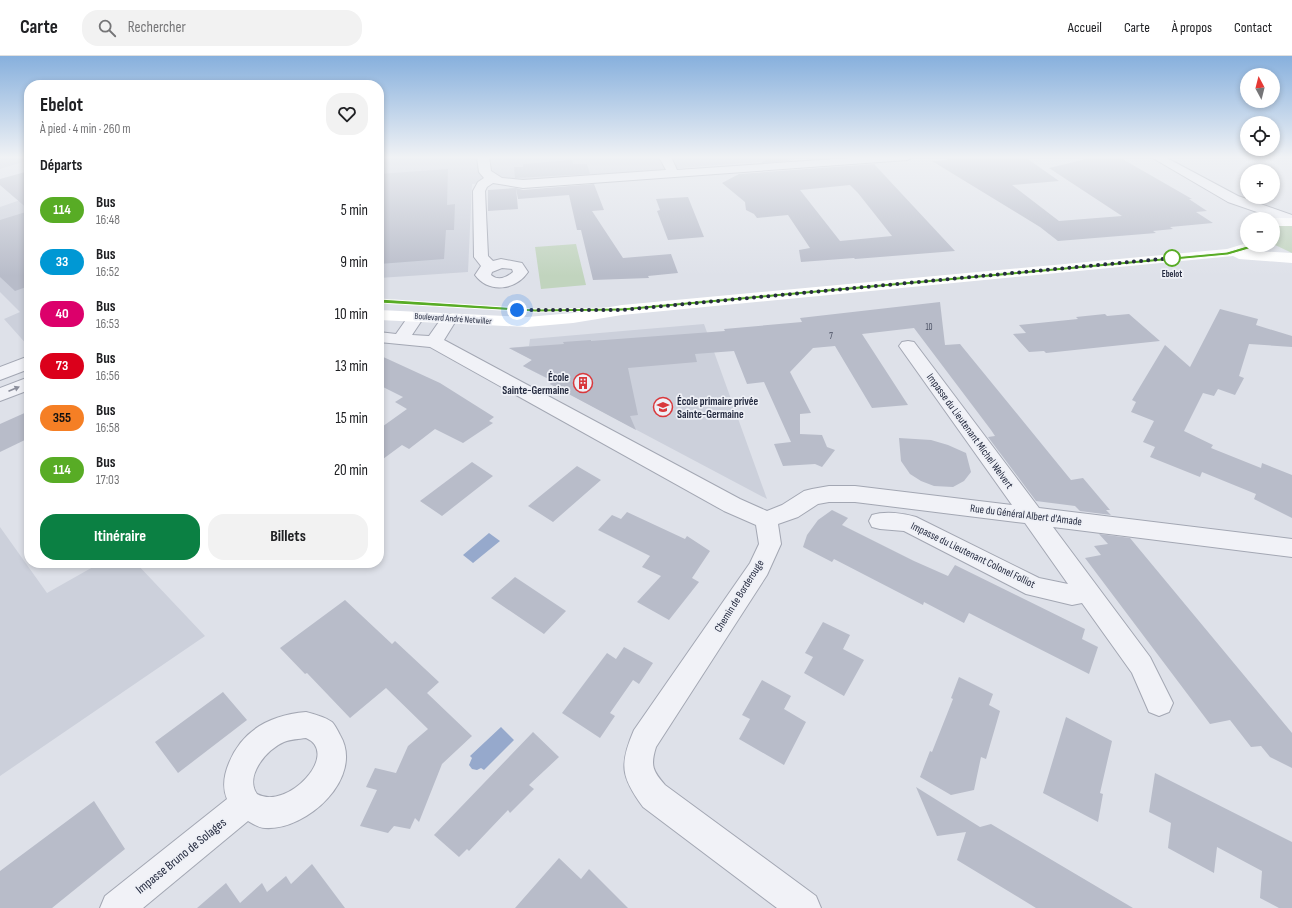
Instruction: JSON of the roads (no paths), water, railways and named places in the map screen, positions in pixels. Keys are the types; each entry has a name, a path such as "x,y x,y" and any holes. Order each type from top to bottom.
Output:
{"main road":[{"path":"1280,222 1292,221"},
{"name":"Boulevard André Netwiller","path":"1228,253 1240,250"},
{"path":"1280,251 1292,257"},
{"name":"Boulevard André Netwiller","path":"384,315 527,322 572,318 622,310 1228,253 1292,257"},
{"name":"Boulevard André Netwiller","path":"384,301 535,311 622,310"}],"street":[{"path":"479,197 481,257 489,266"},
{"path":"1227,197 1292,221"},
{"path":"1233,200 1246,212"},
{"path":"401,339 416,317"},
{"path":"434,342 448,319"},
{"path":"384,338 434,342 732,505 766,520"},
{"name":"Impasse du Lieutenant Michel Welvert","path":"908,346 1032,516"},
{"path":"0,374 24,364"},
{"path":"0,395 24,385"},
{"name":"Rue du Général Albert d'Amade","path":"766,520 790,511 812,497 830,494 855,494 1292,548"},
{"path":"1032,516 1141,665 1159,703"},
{"name":"Chemin de Borderouge","path":"766,520 770,544 759,568 644,740 636,761 642,782 654,796 804,908"},
{"name":"Impasse du Lieutenant Colonel Folliot","path":"880,521 908,523 1034,587 1072,595 1089,592"},
{"name":"Impasse Bruno de Solages","path":"116,908 245,804"}],"water":[{"path":"489,533 500,541 473,563 463,555"},
{"path":"501,727 514,740 484,770 481,768 477,770 472,769 469,765 472,758 470,756"}],"place":[{"name":"Ebelot","path":"1172,258"},
{"name":"École Sainte-Germaine","path":"583,383"},
{"name":"École primaire privée Sainte-Germaine","path":"663,407"}]}
